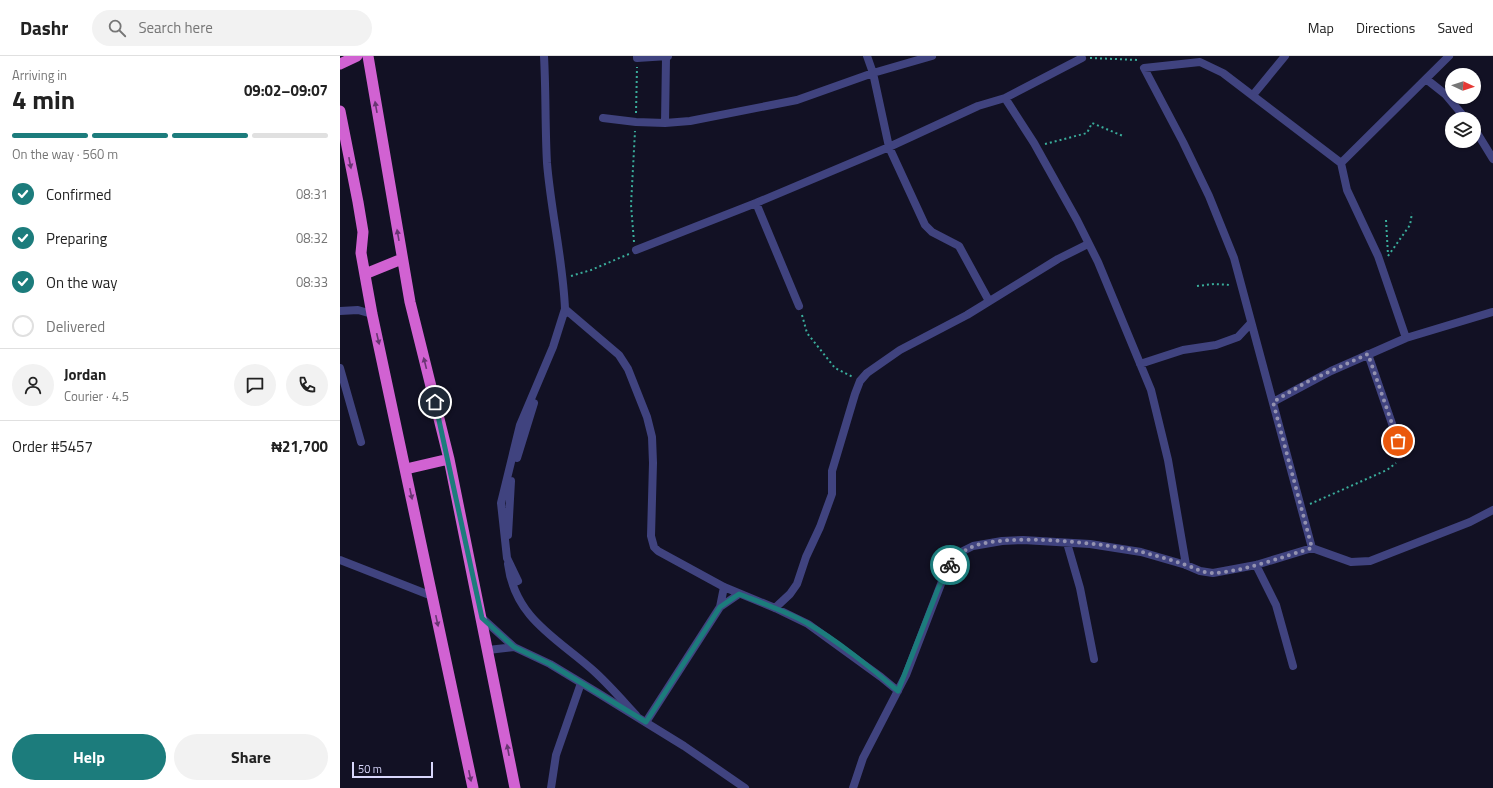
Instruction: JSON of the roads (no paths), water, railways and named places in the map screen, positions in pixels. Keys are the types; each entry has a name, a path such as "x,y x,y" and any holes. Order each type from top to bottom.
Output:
{"highway":[{"path":"340,64 357,56"},
{"path":"368,56 410,302 449,459 515,788"},
{"path":"340,111 363,232 361,253 372,314 406,469 472,788"},
{"path":"365,274 402,259"},
{"path":"406,469 449,459"}],"street":[{"path":"544,56 547,162 564,279 565,309 511,479 508,498 510,516 506,548 510,580 522,606 534,622 596,673 642,720"},
{"path":"867,56 873,73 889,147 925,225 932,232 959,246 989,301"},
{"path":"604,118 636,122 665,123 690,121 796,100 873,73 932,56"},
{"path":"1253,95 1285,56"},
{"path":"1341,163 1449,56"},
{"path":"637,57 667,57 665,123"},
{"path":"636,250 756,203 889,147 950,118 1005,98 1082,57"},
{"path":"1312,548 1234,258 1209,196 1183,142 1144,68 1200,62 1223,73 1341,163 1347,190 1380,262 1406,338"},
{"path":"1426,79 1444,94 1460,112"},
{"path":"1005,98 1036,148 1098,262 1110,295 1151,390 1160,426 1186,565"},
{"path":"1481,139 1493,159"},
{"path":"756,203 799,306"},
{"path":"775,608 790,594 797,584 806,556 820,527 832,494 832,471 860,381 877,364 1088,244"},
{"path":"565,309 619,354 628,368 647,417 652,443 651,536 654,547 658,551 724,588 775,608 808,624 876,673 898,691"},
{"path":"340,311 358,310 372,314"},
{"path":"1273,402 1305,383 1406,338 1493,312"},
{"path":"1140,364 1183,350 1216,345 1238,337 1251,323"},
{"path":"1368,354 1398,441 1399,455"},
{"path":"340,368 361,442"},
{"path":"853,788 863,758 898,691 946,571 961,552 980,545 1002,541 1090,544 1141,552 1186,565 1200,571 1213,573 1256,565 1312,548 1351,562 1370,561 1470,522 1493,510"},
{"path":"1067,543 1080,588 1094,659"},
{"path":"507,558 518,581"},
{"path":"340,560 432,596"},
{"path":"1256,565 1276,605 1293,666"},
{"path":"720,607 724,588"},
{"path":"642,720 720,607 739,594"},
{"path":"482,618 514,647 550,664 642,720 684,746 745,788"},
{"path":"488,650 514,647"},
{"path":"551,788 556,755 581,683"}]}
